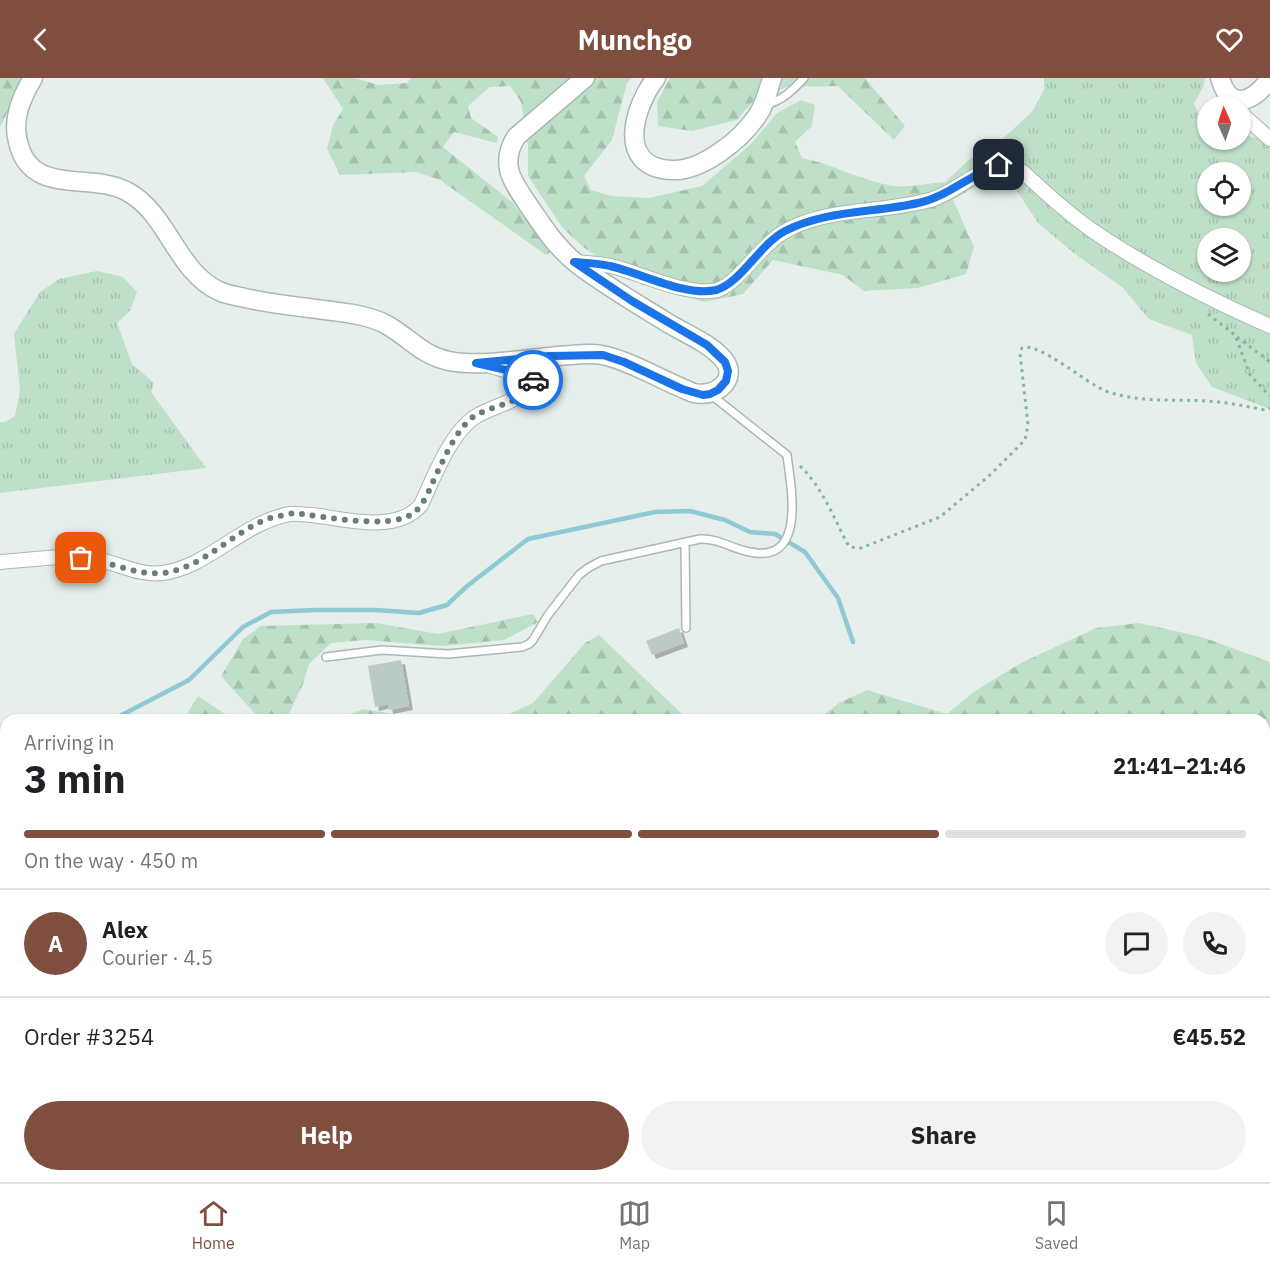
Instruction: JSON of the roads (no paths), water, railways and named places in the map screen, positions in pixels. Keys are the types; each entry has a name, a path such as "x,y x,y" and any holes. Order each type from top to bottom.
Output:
{"street":[{"path":"0,562 66,557 96,559 143,572 162,573 181,568 202,558 252,528 293,513 380,522 400,520 413,514 421,505 453,442 472,418 490,408 527,394 534,386 532,378 527,375 476,363 451,361 421,351 387,325 372,319 355,314 276,305 220,292 194,271 145,204 134,195 105,184 47,178 26,162 19,148 15,130 18,109 33,78"},
{"path":"476,363 550,356 603,355 694,393 710,394 718,390 726,381 728,371 725,362 707,345 632,301 574,262 545,230 512,179 508,165 508,149 516,137 585,78"},
{"path":"656,78 647,90 638,110 634,128 635,143 638,154 645,160 671,171 702,162 726,148 745,132 763,106 772,78"},
{"path":"1220,78 1222,87 1229,96"},
{"path":"1251,98 1256,96 1270,78"},
{"path":"1251,122 1270,139"},
{"path":"574,262 610,266 675,286 700,291 717,290 729,284 767,243 801,224 824,217 918,203 942,196 985,170 999,165 1023,172 1100,236 1241,314 1270,326"}],"lane":[{"path":"763,106 782,99 804,78"},
{"path":"326,657 382,650 448,654 529,644 579,575 601,561 711,538 752,553 776,550 783,545 788,536 792,519 792,492 787,455 710,394"},
{"path":"685,543 686,628"}],"waterway":[{"path":"124,714 189,680 243,627 271,612 376,610 419,613 447,605 466,587 528,539 655,512 690,511 725,520 750,532 775,534 805,552 838,598 853,642"}]}
